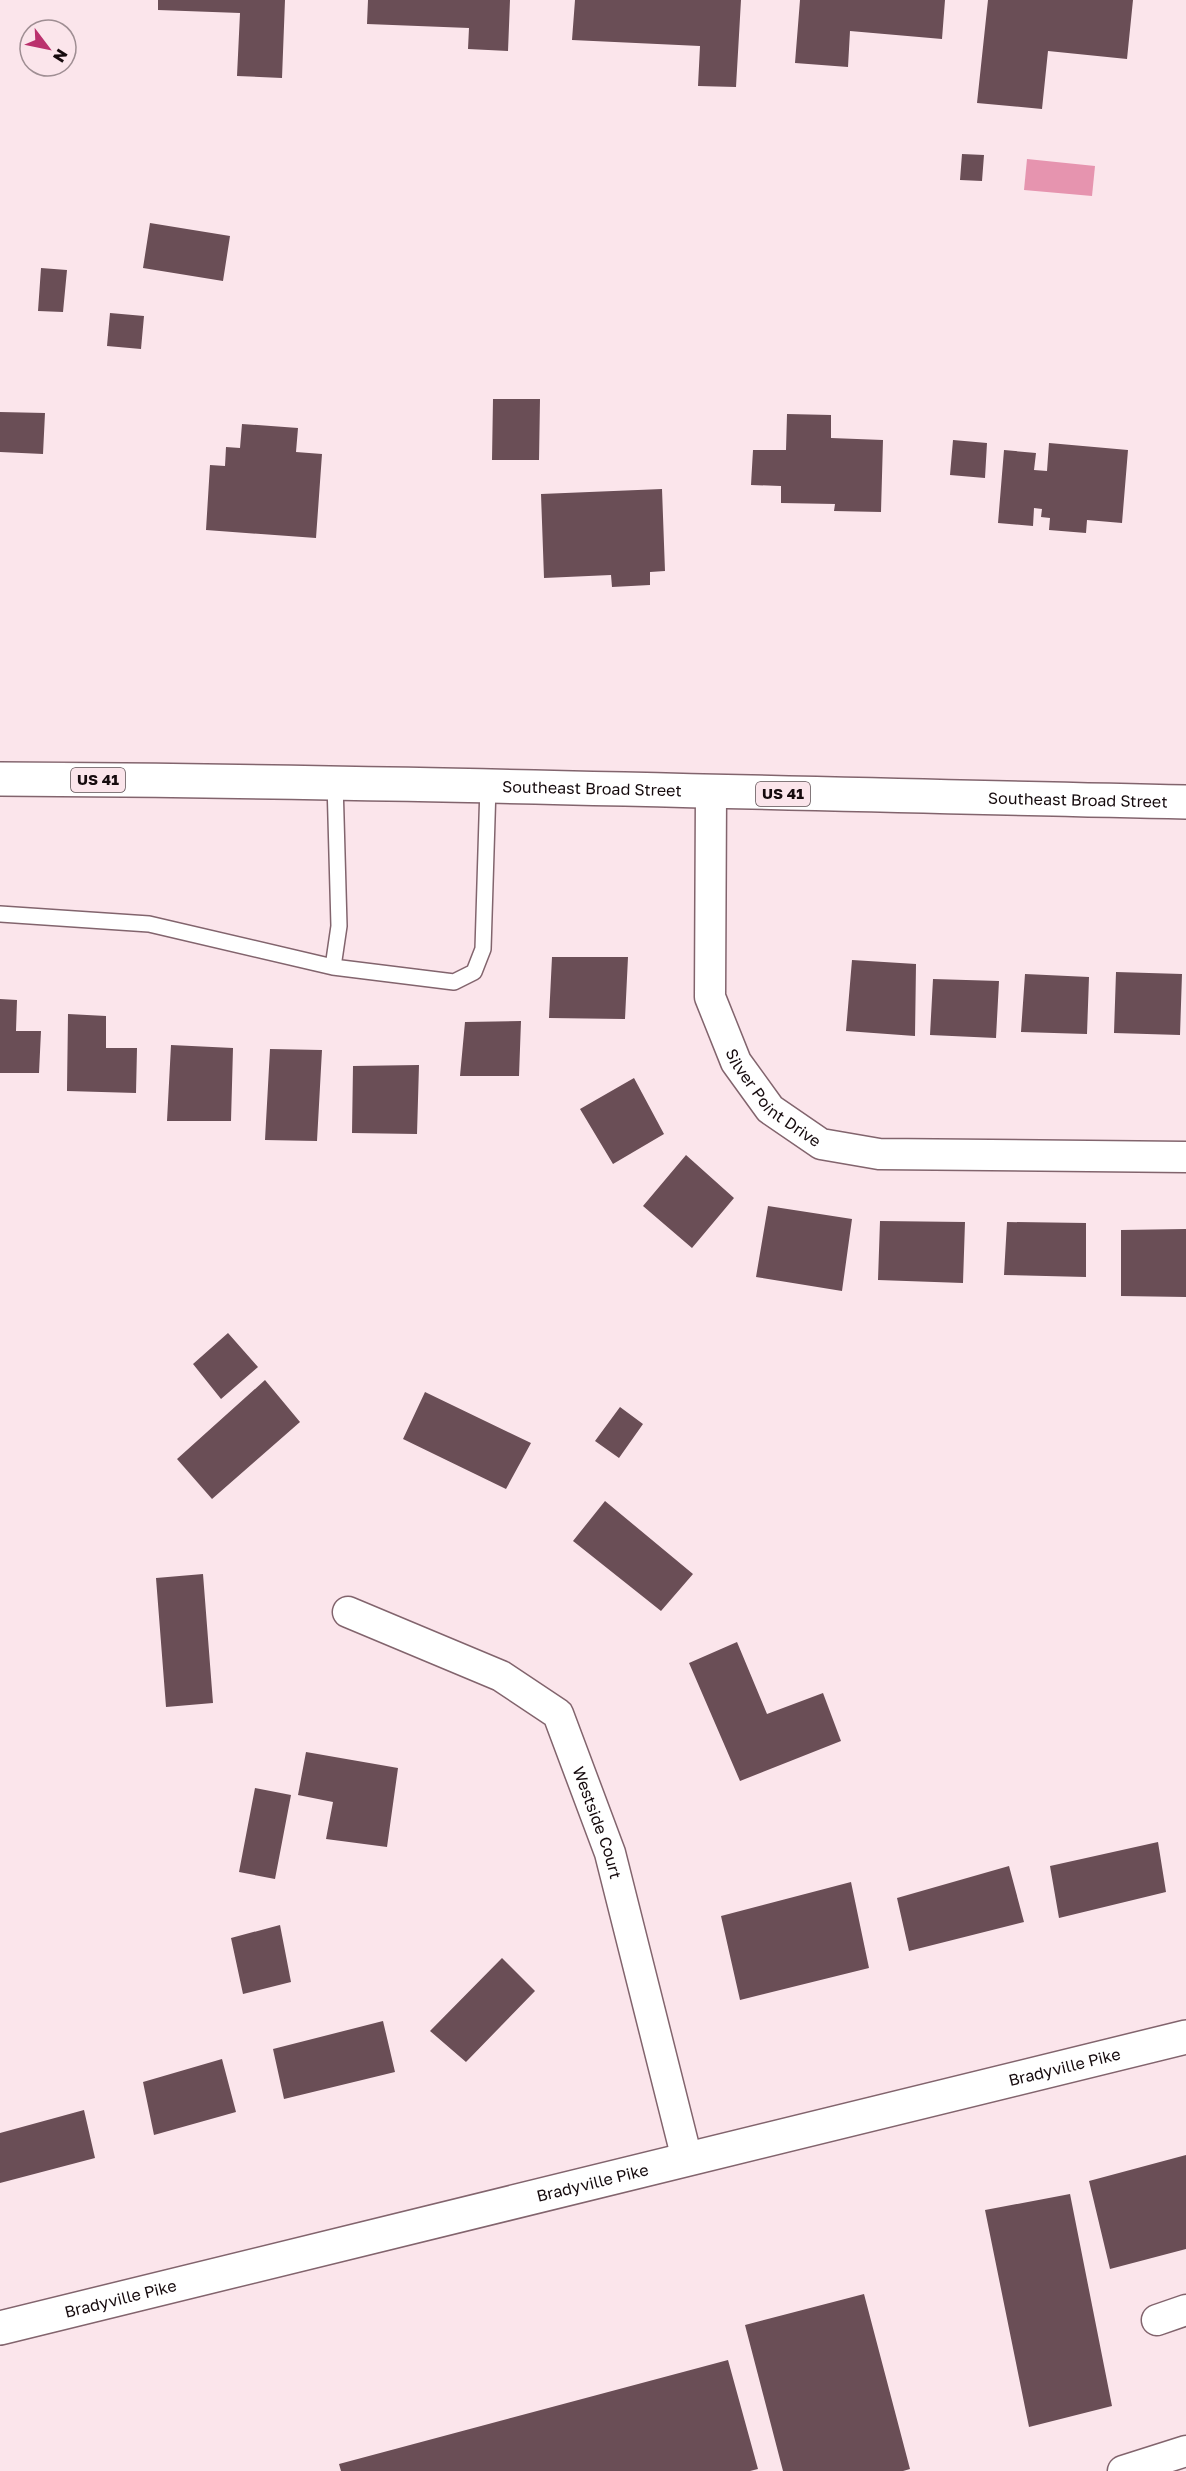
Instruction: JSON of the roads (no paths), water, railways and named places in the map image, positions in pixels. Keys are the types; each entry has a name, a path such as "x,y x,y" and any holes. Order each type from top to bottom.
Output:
{"main road":[{"name":"Southeast Broad Street","path":"0,779 335,782 1186,802"},
{"name":"Bradyville Pike","path":"0,2328 1186,2037"}],"street":[{"name":"Silver Point Drive","path":"711,792 710,997 736,1062 770,1108 821,1144 879,1154 1186,1157"},
{"name":"Westside Court","path":"348,1612 501,1676 558,1714 610,1853 687,2159"},
{"path":"1157,2320 1186,2310"},
{"path":"1123,2471 1186,2451"}],"lane":[{"path":"333,967 339,926 335,782"},
{"path":"0,914 148,924 333,967 454,982 474,972 483,950 488,786"}]}
